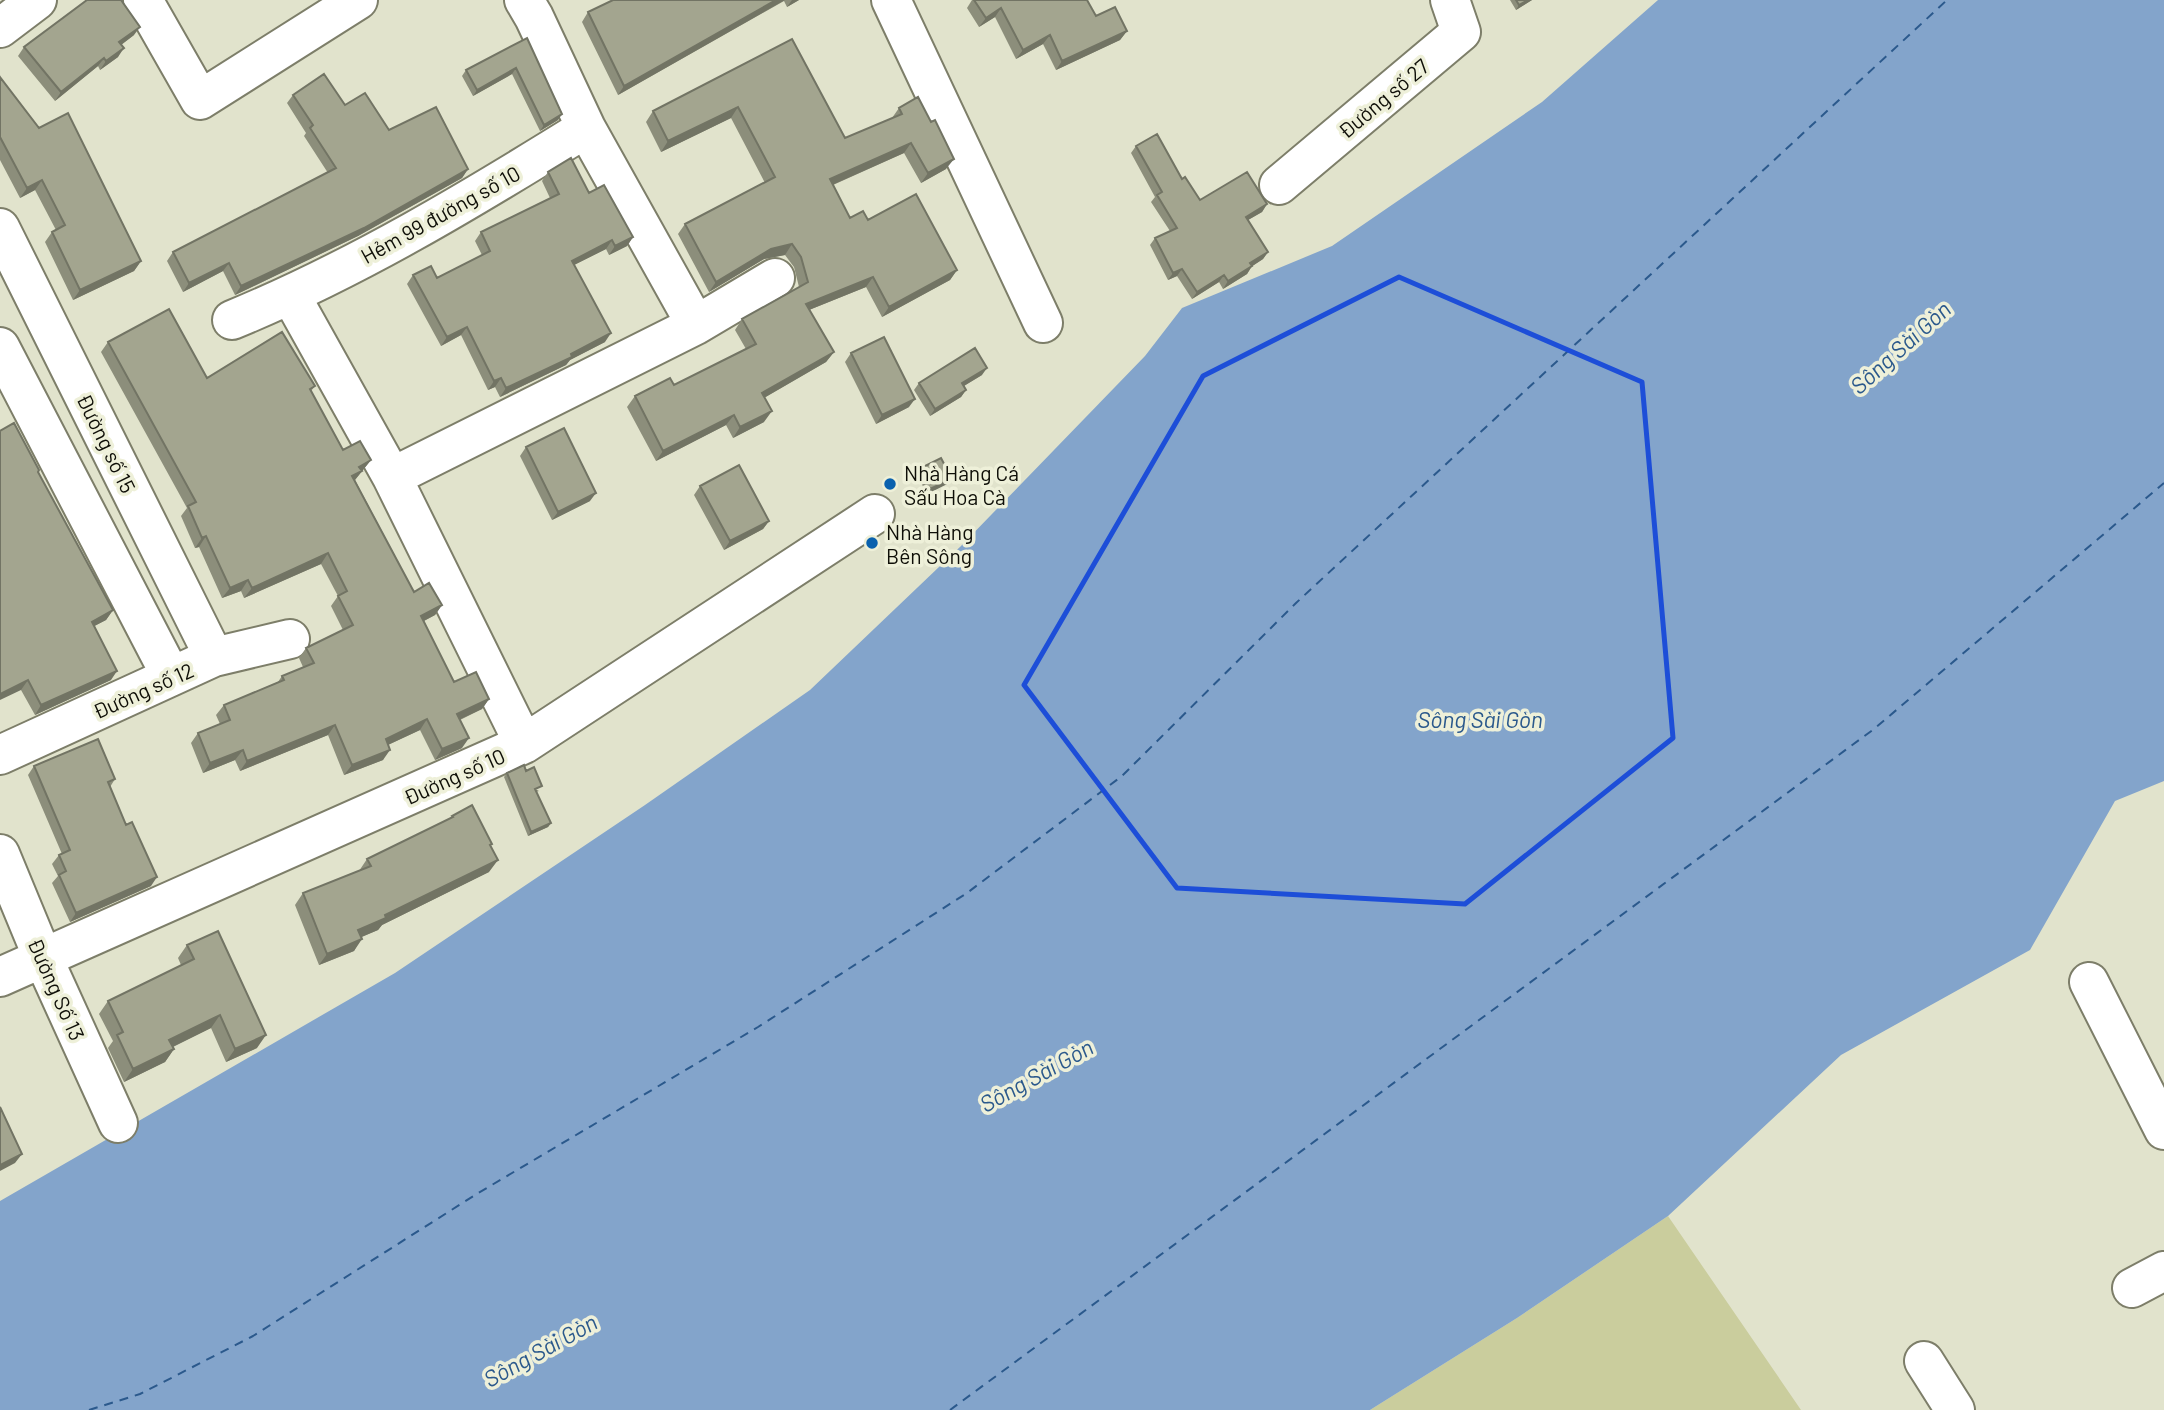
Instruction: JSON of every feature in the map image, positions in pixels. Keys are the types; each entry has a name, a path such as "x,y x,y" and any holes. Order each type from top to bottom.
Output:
{"street":[{"path":"0,28 37,0"},
{"path":"144,0 200,100 358,0"},
{"path":"891,0 1043,323"},
{"path":"531,14 586,128 696,326"},
{"name":"Đường số 27","path":"1279,185 1455,16"},
{"name":"Hẻm 99 đường số 10","path":"232,320 291,296 477,195 586,128"},
{"name":"Đường số 15","path":"0,228 214,657"},
{"path":"393,477 696,326 775,278"},
{"path":"291,296 393,477 524,744"},
{"path":"56,342 3,360 171,677"},
{"path":"84,509 130,491"},
{"name":"Đường số 10","path":"0,977 524,744 875,514"},
{"name":"Đường số 12","path":"0,755 214,657 290,639"},
{"name":"Đường Số 13","path":"0,854 43,958 118,1124"},
{"path":"2089,982 2164,1130"},
{"path":"1924,1361 1955,1410"}],"highlighted area":[{"path":"1399,277 1642,382 1673,738 1465,904 1177,888 1024,685 1203,376"}],"green space":[{"path":"1668,1216 1801,1410 1370,1410 1517,1318"}],"water":[{"name":"Sông Sài Gòn","path":"1658,0 2164,0 2164,781 2115,801 2030,950 1841,1055 1668,1216 1517,1318 1370,1410 0,1410 0,1201 395,973 810,690 961,546 1145,356 1182,308 1332,246 1542,102"}],"building":[{"path":"87,0 121,0 140,27 119,42 124,48 106,61 104,58 61,92 24,47"},
{"path":"613,0 776,0 624,86 588,12"},
{"path":"974,0 1087,0 1096,16 1115,7 1127,31 1062,61 1050,35 1023,50 1001,8 986,18"},
{"path":"527,38 562,114 544,125 516,68 477,90 466,70"},
{"path":"792,39 845,138 902,114 899,108 918,97 931,122 935,120 954,159 928,173 911,143 830,179 850,218 863,211 868,220 916,194 957,270 889,307 873,277 806,304 834,352 762,393 772,411 740,427 734,415 663,451 635,396 670,378 674,385 756,344 742,319 808,282 801,257 792,244 771,249 716,282 685,224 775,177 738,107 668,141 653,111"},
{"path":"324,74 345,105 365,93 389,130 436,107 468,169 364,228 241,286 229,263 189,283 173,252 336,168 310,128 313,125 293,95"},
{"path":"0,77 39,128 68,113 141,261 80,290 52,232 65,225 42,180 27,188 0,137"},
{"path":"1157,134 1182,179 1185,177 1200,200 1247,172 1267,204 1246,217 1268,252 1228,281 1224,275 1197,292 1182,269 1173,273 1155,238 1177,228 1157,195 1162,192 1136,146"},
{"path":"571,158 589,193 604,185 633,237 615,246 612,240 572,261 611,333 571,354 572,357 506,388 501,378 494,381 467,327 447,337 413,275 431,266 437,278 490,251 481,232 559,194 548,172"},
{"path":"169,309 207,378 282,332 315,386 310,389 343,450 360,441 371,460 359,467 362,471 352,476 414,592 429,583 442,605 421,616 454,682 476,672 489,699 457,714 469,738 442,749 427,719 386,739 390,750 352,765 335,725 247,761 243,750 210,763 198,733 230,720 224,705 284,680 282,676 314,663 306,648 353,625 338,596 347,591 328,553 252,588 248,580 230,588 206,536 202,538 188,506 196,502 108,342"},
{"path":"884,337 915,399 882,415 851,353"},
{"path":"975,348 987,368 962,383 966,390 935,409 919,383"},
{"path":"14,423 113,610 92,622 117,671 41,705 28,680 0,694 0,431"},
{"path":"564,428 596,493 558,512 526,447"},
{"path":"941,458 952,479 930,489 919,469"},
{"path":"739,465 769,521 730,541 700,486"},
{"path":"98,739 115,779 108,782 126,825 132,822 157,877 76,913 59,875 66,871 59,855 70,850 34,766"},
{"path":"524,765 526,771 534,767 542,786 535,789 551,823 531,832 507,773"},
{"path":"472,805 498,860 385,915 386,918 358,930 362,939 327,954 303,893 371,866 367,859"},
{"path":"218,931 266,1035 235,1049 220,1015 169,1040 174,1049 133,1069 117,1035 123,1032 108,1001 194,959 187,945"},
{"path":"0,1107 22,1154 0,1165"}],"ferry route":[{"path":"89,1410 140,1394 253,1336 475,1195 758,1027 967,893 1122,776 1296,603 1947,0"},
{"path":"950,1410 1874,729 2164,483"}],"place":[{"name":"Nhà Hàng Cá Sấu Hoa Cà","path":"890,484"},
{"name":"Nhà Hàng Bên Sông","path":"872,543"}]}
